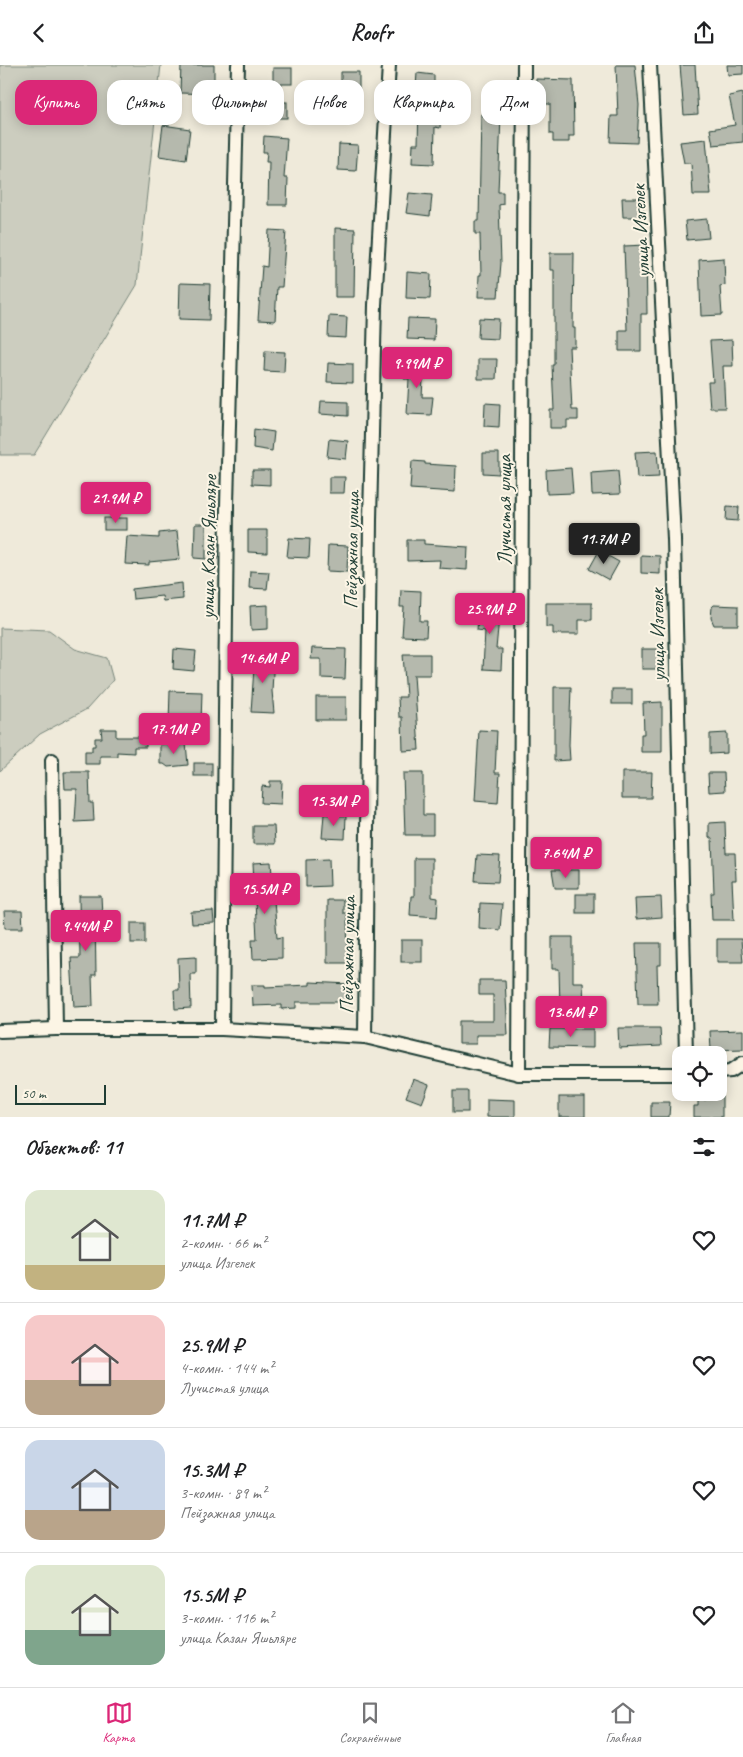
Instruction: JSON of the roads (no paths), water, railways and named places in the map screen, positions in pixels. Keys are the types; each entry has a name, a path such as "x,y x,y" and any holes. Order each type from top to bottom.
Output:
{"street":[{"name":"улица Казан Яшьляре","path":"222,1029 227,505 238,65"},
{"name":"Пейзажная улица","path":"364,1037 371,480 376,305 389,65"},
{"name":"Лучистая улица","path":"519,1074 524,65"},
{"name":"улица Изгелек","path":"650,65 674,539 686,1046"},
{"path":"52,760 56,1029"},
{"path":"0,1031 222,1029 364,1037 519,1074 672,1074"},
{"path":"727,1071 731,1071 743,1063"}]}
